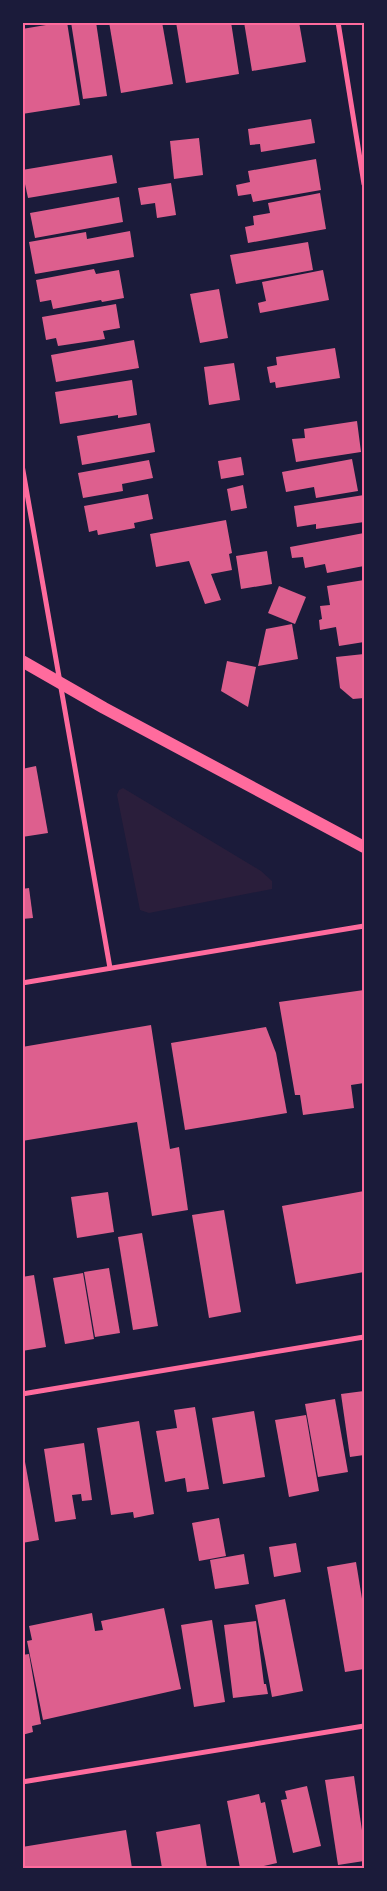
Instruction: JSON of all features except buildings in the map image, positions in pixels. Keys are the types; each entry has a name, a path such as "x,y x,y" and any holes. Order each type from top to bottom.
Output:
{"main road":[{"path":"22,661 364,847"}],"street":[{"path":"338,22 364,184"},
{"path":"22,465 46,609 62,684 110,968"},
{"path":"22,983 364,926"},
{"path":"22,1394 364,1338"},
{"path":"22,1782 364,1726"}],"shaded area":[{"path":"123,788 261,871 272,881 272,889 149,913 140,910 117,795 119,790"}]}
